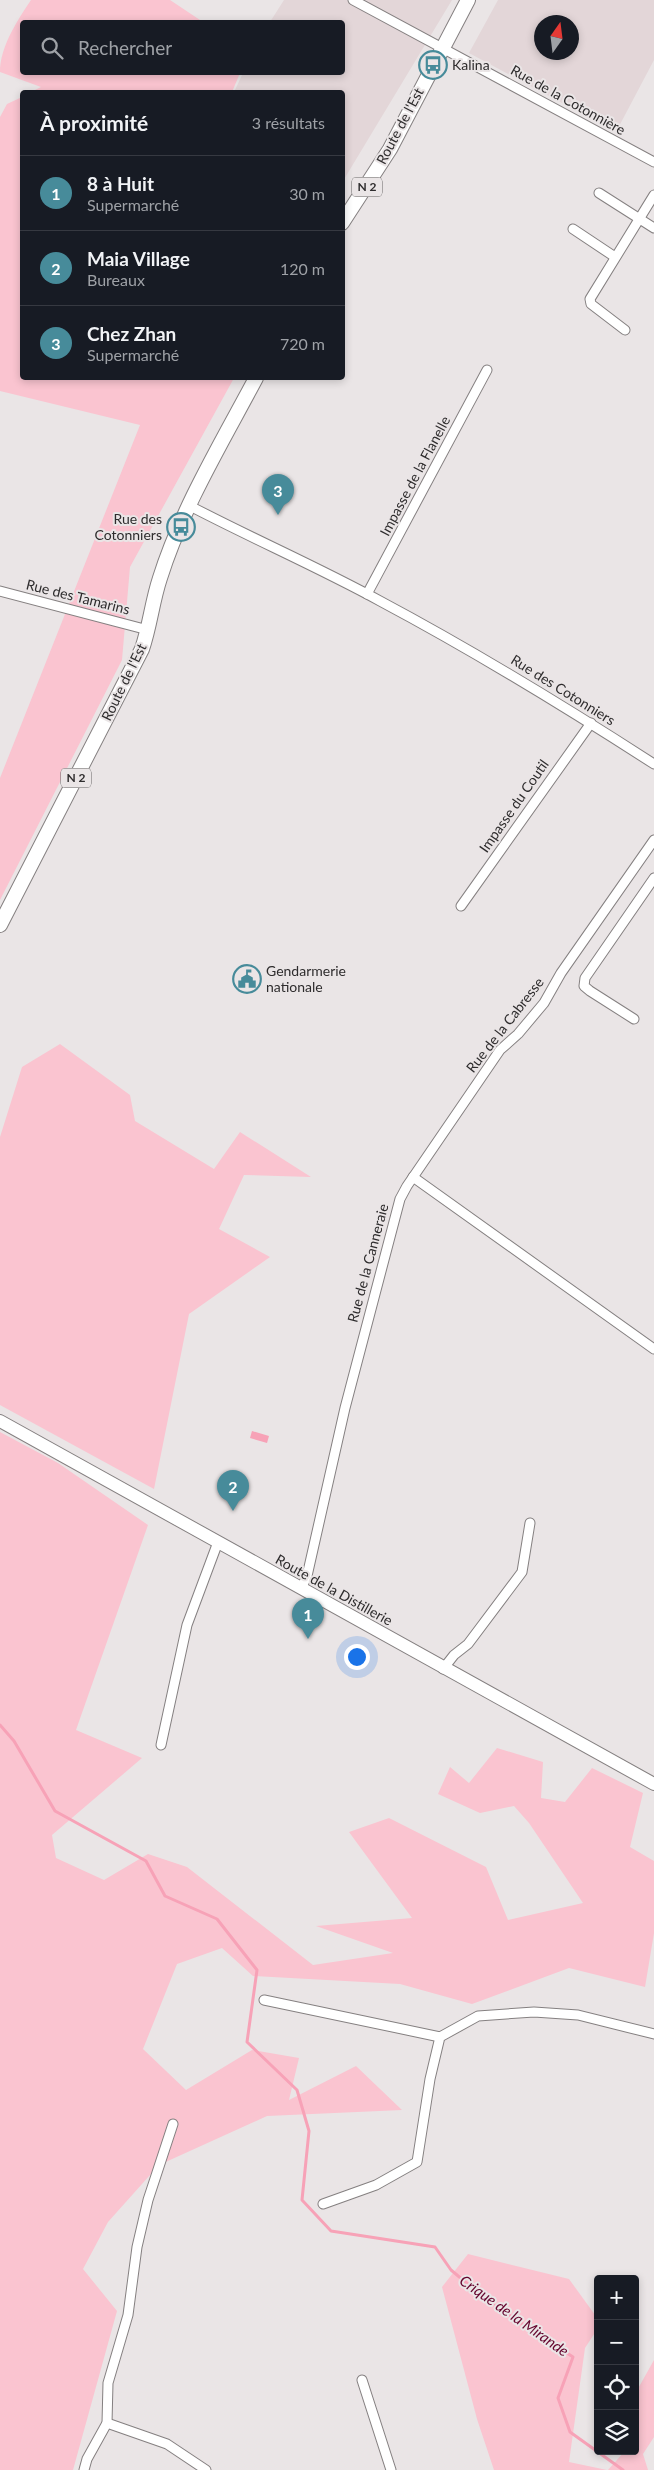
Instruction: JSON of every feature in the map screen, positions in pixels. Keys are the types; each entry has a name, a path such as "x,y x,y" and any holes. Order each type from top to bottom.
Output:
{"main road":[{"name":"Route de l'Est","path":"345,218 390,149 468,0"},
{"name":"Route de l'Est","path":"0,925 142,649 160,578 190,506 255,380"}],"street":[{"name":"Rue de la Cotonnière","path":"353,0 654,162"},
{"path":"598,194 654,228"},
{"path":"625,330 591,304 590,299 654,195"},
{"path":"572,229 615,257"},
{"name":"Impasse de la Flanelle","path":"367,594 487,370"},
{"name":"Rue des Cotonniers","path":"190,506 250,538 367,594 500,667 654,764"},
{"name":"Rue des Tamarins","path":"0,591 148,630"},
{"name":"Impasse du Coutil","path":"461,906 591,723"},
{"name":"Rue de la Cabresse","path":"413,1177 500,1050 518,1034 544,1003 561,973 654,840"},
{"path":"634,1019 584,986 585,978 654,878"},
{"path":"413,1177 654,1349"},
{"name":"Rue de la Canneraie","path":"301,1588 307,1576 345,1408 394,1216 400,1199 413,1177"},
{"name":"Route de la Distillerie","path":"0,1422 301,1588 443,1669 654,1784"},
{"path":"443,1669 454,1655 468,1644 522,1572 530,1523"},
{"path":"161,1745 187,1625 218,1542"},
{"path":"264,2000 440,2037 478,2016 534,2012 578,2015 654,2034"},
{"path":"323,2204 376,2186 417,2162 430,2079 440,2037"},
{"path":"84,2470 87,2459 107,2423 108,2383 128,2315 137,2247 148,2200 173,2124"},
{"path":"362,2380 391,2470"},
{"path":"107,2423 167,2444 206,2470"}],"shaded area":[{"path":"31,0 170,0 200,20 20,20 20,75 239,75 233,90 35,90 41,87 0,72 3,53 15,25"},
{"path":"284,0 452,0 345,178 345,90 235,90 242,75 345,75 345,20 271,20"},
{"path":"498,0 654,0 654,60 616,132 469,53"},
{"path":"20,98 20,380 233,380 130,567 122,660 0,900 0,778 140,425 0,391 0,117 7,104"},
{"path":"60,1044 130,1095 135,1121 214,1169 240,1132 311,1177 244,1175 219,1229 270,1257 189,1314 154,1489 0,1405 0,1137 22,1067"},
{"path":"252,1431 269,1436 267,1443 250,1438"},
{"path":"0,1432 58,1463 148,1525 76,1730 142,1758 52,1835 56,1858 104,1880 148,1854 187,1867 313,1965 393,1953 316,1926 412,1918 349,1832 389,1818 486,1867 508,1920 583,1903 529,1823 514,1806 480,1813 438,1794 450,1767 469,1783 497,1748 543,1762 541,1798 565,1802 592,1768 643,1793 630,1847 654,1861 654,1933 645,1987 569,1968 472,2004 400,1984 253,1976 222,1948 177,1964 143,2049 186,2090 252,2050 299,2058 289,2100 356,2066 402,2110 267,2116 159,2165 108,2222 83,2269 117,2311 73,2470 0,2470"},
{"path":"468,2254 569,2279 594,2313 594,2334 585,2348 569,2462 607,2470 494,2470 477,2419 442,2287"},
{"path":"654,2360 654,2437 643,2454 648,2470 608,2470 621,2455 639,2455 639,2387"}],"waterway":[{"name":"Crique de la Mirande","path":"0,1725 14,1741 55,1811 146,1861 165,1896 217,1919 257,1970 247,2042 297,2090 309,2131 302,2200 331,2231 435,2247 451,2270 488,2301 573,2357 558,2398 570,2432 623,2470"}],"place":[{"name":"Kalina","path":"433,65"},
{"name":"Chez Zhan","path":"278,515"},
{"name":"Rue des Cotonniers","path":"181,527"},
{"name":"Gendarmerie nationale","path":"247,979"},
{"name":"Maia Village","path":"233,1511"},
{"name":"8 à Huit","path":"308,1639"}]}
